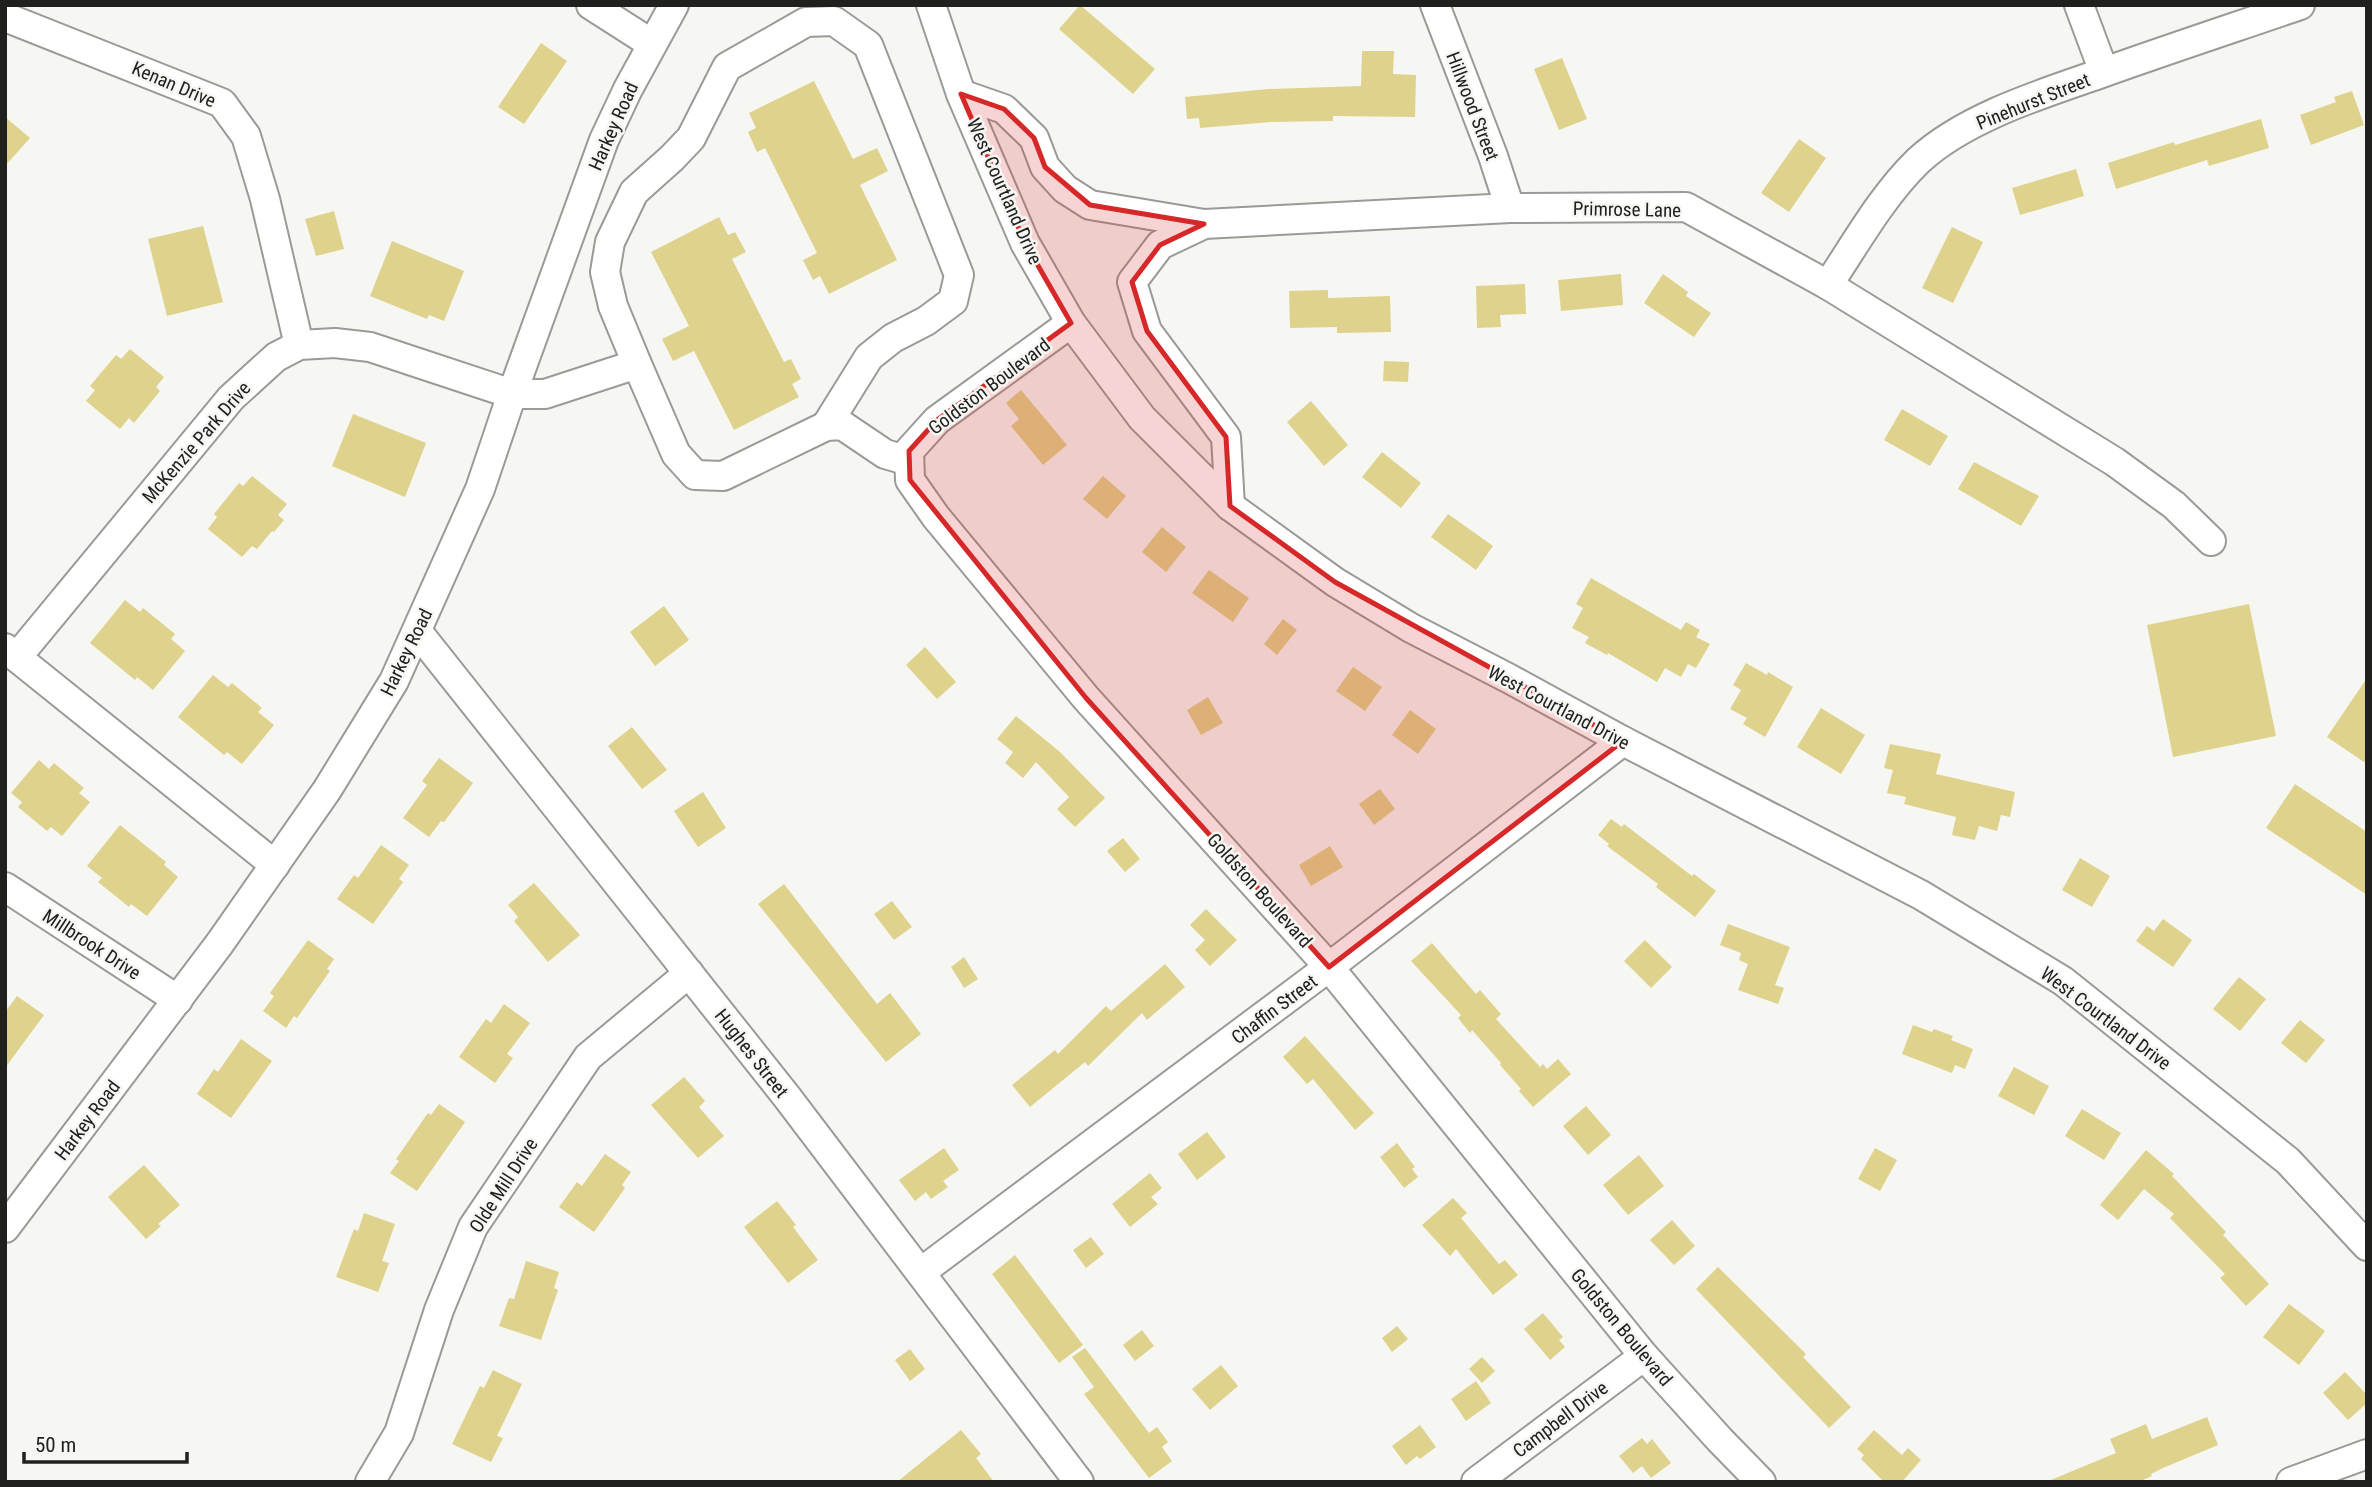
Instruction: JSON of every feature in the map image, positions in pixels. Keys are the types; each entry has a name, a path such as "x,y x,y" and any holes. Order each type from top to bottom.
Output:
{"street":[{"path":"591,5 652,44"},
{"name":"Harkey Road","path":"5,1228 178,1000 275,865 327,790 394,681 480,489 604,140 628,89 674,5"},
{"name":"West Courtland Drive","path":"931,5 961,93 1024,243 1071,323 1142,418 1230,506 1335,582 1411,628 1921,895 2063,981 2288,1161 2367,1246"},
{"name":"Hillwood Street","path":"1435,5 1510,208"},
{"path":"2079,5 2104,72"},
{"name":"Pinehurst Street","path":"1828,285 1891,192 1918,161 1946,138 2020,102 2300,5"},
{"name":"Kenan Drive","path":"5,17 222,103 246,136 265,199 299,345"},
{"path":"826,426 869,357 893,338 926,321 953,301 959,275 868,45 834,21 806,22 727,67 691,138 634,192 610,242 605,272 613,306 676,454 695,475 723,476 826,426 842,425 885,454 909,461"},
{"name":"Primrose Lane","path":"961,93 1004,108 1034,138 1045,167 1065,189 1090,205 1204,224 1510,208 1686,207 1828,285 2115,462 2175,505 2211,541"},
{"name":"Primrose Lane","path":"1204,224 1160,245 1132,282 1147,331 1226,437 1230,506"},
{"name":"Goldston Boulevard","path":"1071,323 937,420 909,452 909,480 936,517 1077,687 1329,967 1644,1356 1761,1482"},
{"name":"McKenzie Park Drive","path":"275,865 11,652 231,398 276,357 299,345 335,343 370,347 512,394 545,394 637,364"},
{"name":"Hughes Street","path":"417,631 689,973 921,1272 1079,1482"},
{"name":"Chaffin Street","path":"921,1272 1329,967 1623,741"},
{"name":"Millbrook Drive","path":"5,887 178,1000"},
{"name":"Olde Mill Drive","path":"370,1482 399,1433 439,1310 473,1227 588,1057 689,973"},
{"name":"Campbell Drive","path":"1476,1482 1644,1356"},
{"path":"2291,1482 2367,1454"}],"highlighted area":[{"path":"961,94 1004,109 1034,138 1045,167 1090,205 1204,224 1160,245 1132,282 1147,331 1226,437 1230,506 1335,582 1623,741 1329,967 1086,698 910,480 909,451 937,420 1071,323 1025,243"}],"building":[{"path":"1080,5 1155,69 1133,94 1059,29"},
{"path":"541,43 567,61 524,124 498,107"},
{"path":"1362,51 1394,51 1393,74 1416,75 1415,117 1333,116 1333,121 1271,122 1200,128 1199,118 1187,119 1185,97 1268,89 1361,86"},
{"path":"1562,58 1587,119 1559,130 1534,69"},
{"path":"814,81 853,159 877,148 888,171 860,185 897,260 829,294 820,276 813,280 803,260 817,253 765,148 757,152 748,132 756,128 749,113"},
{"path":"2352,91 2364,125 2311,145 2300,115 2336,102 2334,97"},
{"path":"5,117 30,138 5,166"},
{"path":"2261,119 2269,148 2209,166 2207,160 2116,189 2108,163"},
{"path":"1799,139 1826,158 1789,212 1761,193"},
{"path":"2076,169 2084,196 2020,215 2012,188"},
{"path":"334,211 344,249 316,256 305,219"},
{"path":"719,217 728,235 735,232 746,252 732,259 784,362 791,359 801,379 792,384 799,397 734,430 694,351 673,361 662,339 689,326 651,252"},
{"path":"203,226 223,302 167,316 148,239"},
{"path":"1952,227 1983,242 1953,303 1922,288"},
{"path":"392,241 464,271 444,321 429,315 427,319 370,296"},
{"path":"1621,274 1623,305 1561,311 1558,280"},
{"path":"1663,274 1688,292 1686,296 1711,313 1694,337 1644,303"},
{"path":"1525,284 1526,314 1500,315 1501,327 1477,328 1476,286"},
{"path":"1328,290 1328,298 1390,296 1391,332 1337,333 1337,327 1290,328 1289,291"},
{"path":"130,349 164,377 156,387 160,391 134,423 129,418 120,429 86,401 95,390 90,386 116,355 121,359"},
{"path":"1384,361 1409,362 1408,382 1383,381"},
{"path":"1021,390 1067,445 1043,465 1011,426 1019,419 1006,403"},
{"path":"1311,401 1348,445 1324,466 1287,422"},
{"path":"1902,409 1948,436 1930,466 1884,440"},
{"path":"353,414 426,443 405,497 332,466"},
{"path":"1382,452 1421,483 1401,508 1362,477"},
{"path":"1974,462 2039,496 2021,526 1958,489"},
{"path":"252,476 287,504 278,515 284,520 274,532 272,531 257,549 252,546 242,557 208,529 217,517 214,514 239,483 243,486"},
{"path":"1103,476 1126,496 1107,519 1083,499"},
{"path":"1448,514 1493,546 1476,570 1431,537"},
{"path":"1162,527 1186,547 1166,572 1142,552"},
{"path":"1209,570 1249,598 1233,622 1192,593"},
{"path":"1591,578 1681,630 1686,622 1700,630 1696,637 1710,644 1696,668 1688,664 1681,677 1665,668 1657,682 1608,653 1607,655 1585,643 1589,637 1572,628 1583,608 1576,604"},
{"path":"125,600 140,612 143,608 175,634 171,639 185,651 153,690 137,677 135,680 90,643"},
{"path":"2249,604 2276,736 2173,757 2147,625"},
{"path":"664,606 689,640 655,666 630,632"},
{"path":"1283,619 1297,630 1277,655 1264,644"},
{"path":"925,647 956,682 937,699 906,665"},
{"path":"1746,663 1793,687 1765,737 1743,724 1747,718 1730,709 1741,690 1733,685"},
{"path":"1353,667 1382,687 1365,711 1336,691"},
{"path":"213,675 228,687 232,683 262,708 258,712 274,725 242,764 227,752 224,755 178,717"},
{"path":"2367,678 2367,764 2327,737"},
{"path":"1208,697 1223,723 1201,735 1187,710"},
{"path":"1821,708 1865,735 1841,774 1797,747"},
{"path":"1410,710 1436,729 1418,754 1392,735"},
{"path":"1016,716 1060,752 1105,798 1075,827 1057,809 1069,797 1036,762 1023,778 1005,763 1013,752 997,739"},
{"path":"632,727 667,770 642,789 608,746"},
{"path":"1890,744 1941,754 1936,774 2015,792 2010,817 2001,815 1997,831 1979,826 1975,840 1952,835 1956,817 1904,804 1906,797 1887,793 1893,770 1884,768"},
{"path":"439,758 473,783 444,822 441,821 429,837 403,818 427,785 422,781"},
{"path":"39,760 49,769 54,763 84,788 79,793 90,802 62,836 51,827 47,831 18,807 22,802 11,793"},
{"path":"2295,784 2367,832 2367,895 2266,828"},
{"path":"1380,789 1395,809 1374,825 1359,804"},
{"path":"703,792 726,828 698,847 674,811"},
{"path":"1611,819 1622,827 1624,824 1716,891 1695,917 1656,887 1658,884 1607,846 1609,844 1598,835"},
{"path":"120,825 166,862 164,865 178,877 147,916 131,904 129,907 98,882 102,878 87,866"},
{"path":"1123,838 1140,859 1125,872 1107,851"},
{"path":"381,845 409,865 399,879 403,882 373,924 337,899 354,875 358,878"},
{"path":"1330,846 1343,867 1311,886 1299,865"},
{"path":"2080,858 2110,876 2092,907 2062,890"},
{"path":"534,883 580,935 548,962 514,921 518,917 508,905"},
{"path":"784,884 877,1004 890,993 921,1034 886,1062 758,904"},
{"path":"892,901 912,927 894,940 874,914"},
{"path":"1206,909 1237,940 1210,966 1195,950 1205,940 1190,925"},
{"path":"2163,919 2192,940 2173,967 2136,941 2147,926 2154,931"},
{"path":"1728,924 1790,947 1775,985 1784,988 1778,1004 1738,990 1748,964 1739,960 1741,953 1720,945"},
{"path":"308,940 334,959 327,969 330,971 297,1018 294,1016 286,1028 263,1011 274,996 270,993"},
{"path":"1645,940 1672,967 1651,988 1624,961"},
{"path":"1432,943 1476,994 1480,990 1501,1014 1496,1019 1540,1067 1543,1064 1547,1069 1558,1059 1571,1074 1533,1107 1501,1063 1458,1018 1461,1015 1411,961"},
{"path":"964,957 978,979 964,988 951,967"},
{"path":"1165,964 1185,987 1147,1020 1142,1013 1088,1066 1085,1062 1030,1107 1012,1085 1055,1050 1058,1054 1106,1006 1111,1011"},
{"path":"2239,977 2266,999 2240,1031 2213,1009"},
{"path":"17,996 44,1015 5,1068 5,1012"},
{"path":"504,1004 530,1023 507,1054 513,1058 495,1083 459,1057 486,1019 491,1023"},
{"path":"2300,1020 2325,1040 2306,1063 2281,1043"},
{"path":"1913,1025 1953,1036 1951,1040 1973,1049 1965,1069 1955,1065 1952,1073 1902,1054"},
{"path":"1305,1036 1374,1113 1355,1130 1313,1079 1307,1084 1283,1057"},
{"path":"241,1039 272,1061 231,1118 197,1094 214,1069 218,1072"},
{"path":"2014,1067 2049,1086 2034,1115 1998,1096"},
{"path":"684,1077 705,1101 699,1107 724,1136 698,1158 651,1105"},
{"path":"439,1104 465,1122 417,1191 390,1173 399,1161 396,1159 428,1113 431,1115"},
{"path":"1586,1106 1611,1135 1588,1155 1563,1126"},
{"path":"2082,1109 2121,1133 2104,1160 2065,1136"},
{"path":"1207,1132 1226,1157 1197,1180 1178,1154"},
{"path":"1397,1143 1415,1167 1412,1169 1418,1177 1404,1188 1380,1157"},
{"path":"944,1148 959,1170 943,1181 948,1187 931,1199 926,1192 915,1201 899,1180"},
{"path":"1875,1148 1897,1160 1880,1191 1858,1179"},
{"path":"2146,1150 2174,1174 2172,1176 2226,1232 2223,1235 2269,1284 2246,1306 2220,1278 2225,1274 2170,1218 2174,1214 2144,1189 2118,1220 2100,1205"},
{"path":"605,1154 631,1172 622,1185 625,1188 594,1232 559,1207 577,1182 582,1186"},
{"path":"1639,1155 1664,1186 1628,1215 1603,1185"},
{"path":"144,1165 180,1205 158,1224 161,1226 146,1239 108,1197"},
{"path":"1150,1173 1162,1188 1151,1197 1158,1204 1130,1227 1112,1204"},
{"path":"1453,1198 1467,1213 1461,1218 1499,1264 1505,1260 1518,1275 1493,1295 1456,1249 1450,1256 1422,1225"},
{"path":"777,1201 818,1260 788,1283 744,1227"},
{"path":"364,1213 395,1224 382,1261 389,1263 378,1292 336,1277 354,1229 358,1231"},
{"path":"1672,1220 1695,1246 1674,1265 1650,1240"},
{"path":"1091,1237 1104,1254 1086,1268 1073,1250"},
{"path":"1015,1255 1083,1345 1059,1363 992,1274"},
{"path":"526,1261 559,1272 554,1288 558,1290 541,1340 499,1326 509,1298 514,1299"},
{"path":"1718,1267 1806,1354 1803,1357 1851,1407 1829,1428 1696,1289"},
{"path":"2289,1304 2325,1331 2299,1365 2263,1337"},
{"path":"1543,1313 1563,1337 1559,1340 1565,1347 1550,1360 1524,1329"},
{"path":"1397,1326 1408,1339 1392,1352 1382,1338"},
{"path":"1142,1330 1154,1346 1135,1361 1123,1345"},
{"path":"1085,1348 1149,1433 1157,1427 1168,1442 1162,1447 1172,1461 1149,1478 1084,1394 1094,1387 1072,1357"},
{"path":"910,1349 925,1369 910,1381 895,1360"},
{"path":"1482,1357 1495,1371 1482,1383 1469,1369"},
{"path":"1221,1365 1238,1386 1210,1410 1192,1389"},
{"path":"493,1370 522,1384 497,1436 503,1438 491,1462 452,1444 480,1386 484,1388"},
{"path":"2345,1372 2367,1395 2367,1403 2348,1420 2323,1393"},
{"path":"1476,1381 1491,1403 1466,1421 1451,1399"},
{"path":"2207,1417 2218,1445 2163,1468 2138,1482 2046,1482 2116,1453 2110,1439 2146,1424 2152,1439"},
{"path":"1420,1425 1436,1447 1406,1465 1392,1446"},
{"path":"961,1430 981,1454 976,1458 994,1482 897,1482"},
{"path":"1874,1430 1902,1455 1908,1448 1921,1460 1902,1482 1884,1482 1861,1459 1864,1455 1857,1449"},
{"path":"1642,1438 1647,1444 1652,1439 1671,1463 1651,1478 1642,1466 1633,1473 1619,1456"}]}
